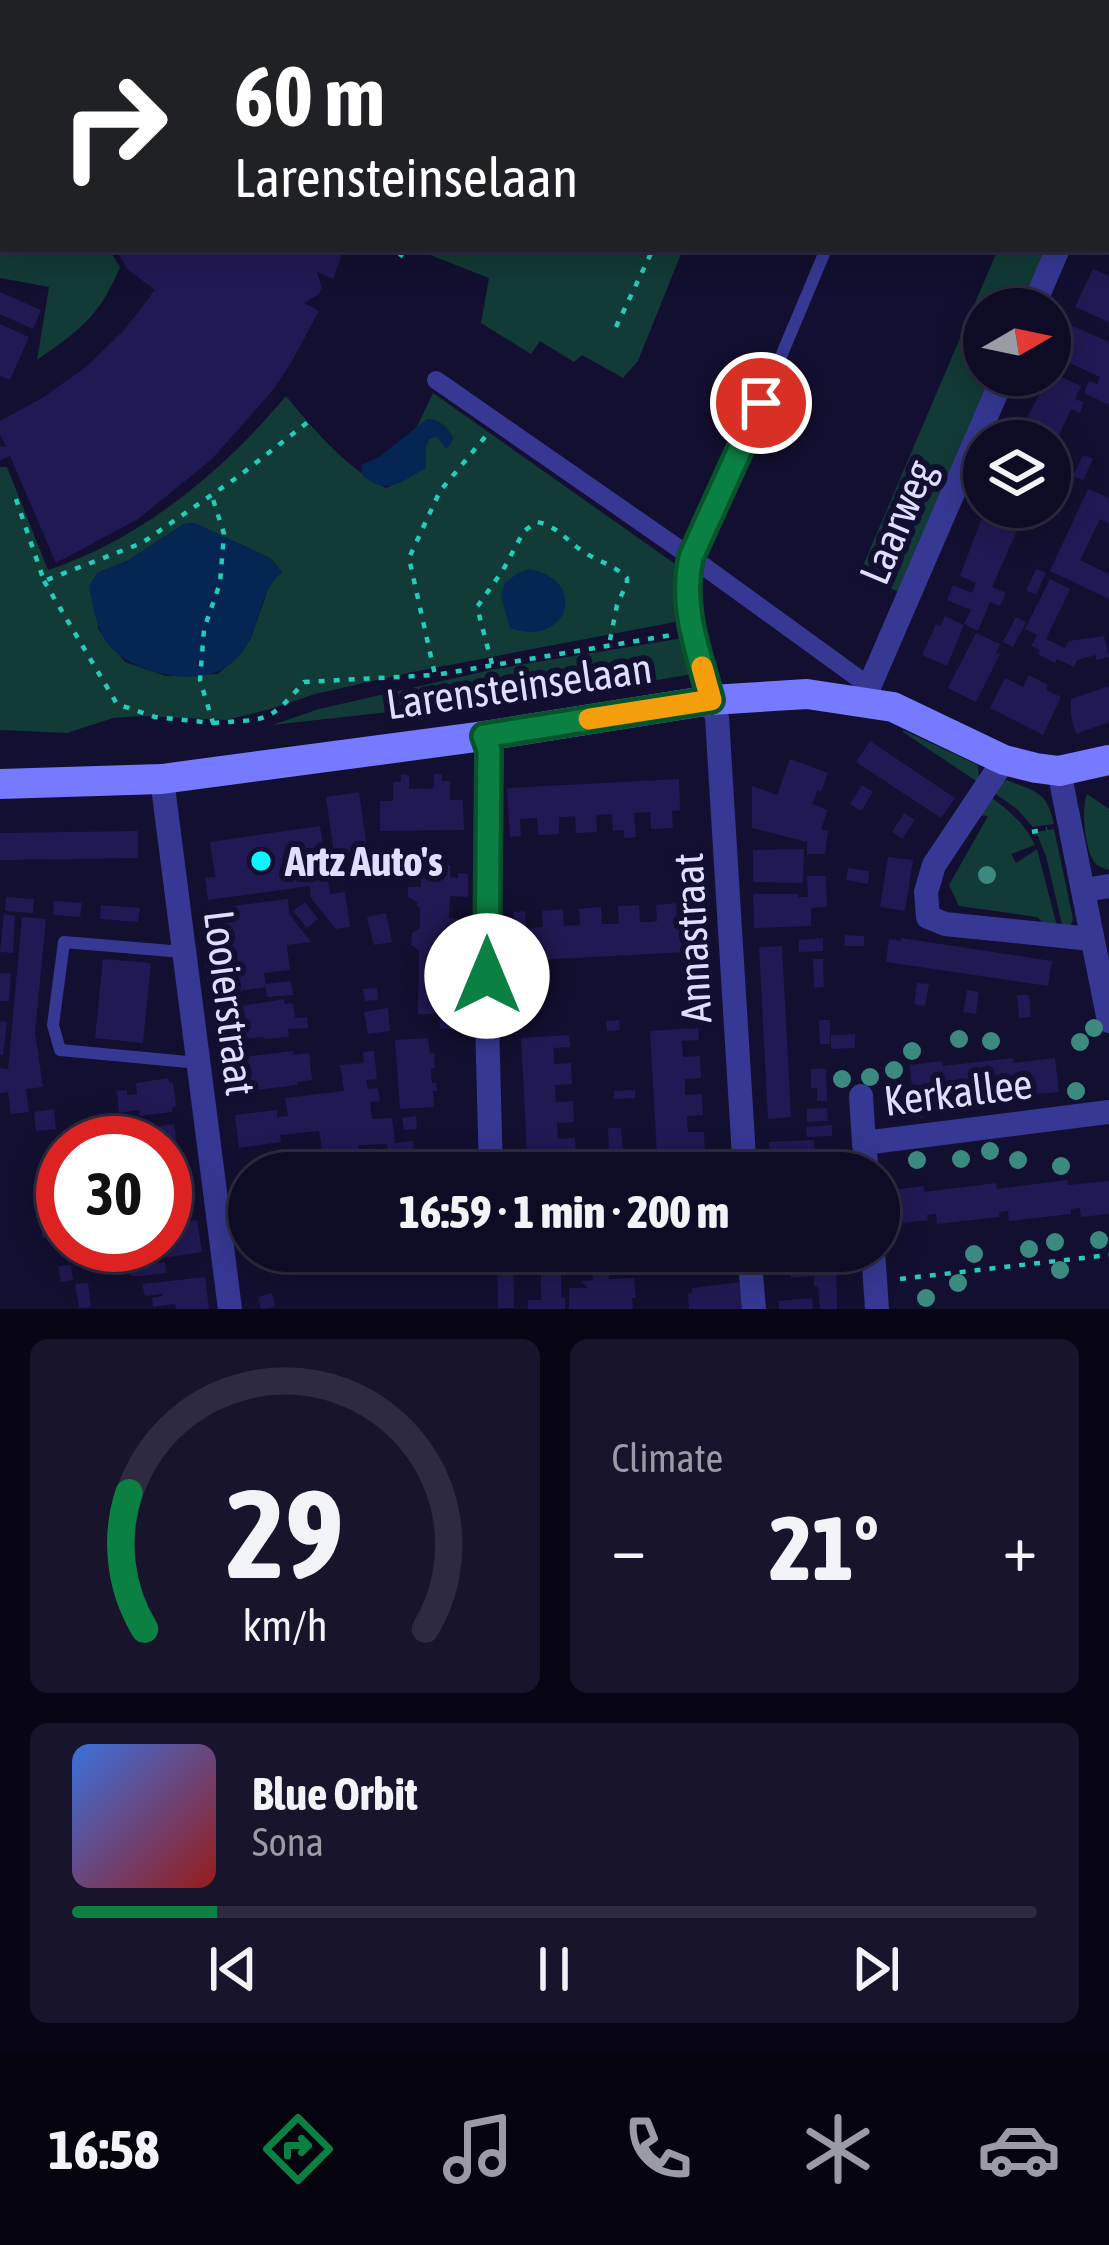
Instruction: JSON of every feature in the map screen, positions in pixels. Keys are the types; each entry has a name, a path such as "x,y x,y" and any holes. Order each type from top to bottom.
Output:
{"main road":[{"name":"Larensteinselaan","path":"0,784 162,779 711,700 807,694 866,693 1004,760 1059,771 1109,760"}],"street":[{"path":"1041,288 1057,252"},
{"path":"436,380 691,557 866,693"},
{"name":"Laarweg","path":"866,693 995,396"},
{"name":"Annastraat","path":"711,700 717,718 744,1152"},
{"path":"484,736 489,750 490,1152"},
{"path":"1004,760 934,865 926,892 928,917 945,924 1091,939"},
{"path":"1059,771 1097,888 1091,939 1109,1021"},
{"name":"Looierstraat","path":"162,779 230,1309"},
{"name":"Kerkallee","path":"862,1096 864,1144 1109,1112"},
{"path":"864,1144 865,1152"},
{"path":"751,1272 754,1309"},
{"path":"874,1272 877,1309"}],"lane":[{"path":"711,700 691,632 686,582 691,557 825,252"},
{"path":"184,952 64,942 53,1025 60,1051 199,1063"}],"path":[{"path":"400,257 403,252"},
{"path":"616,327 652,252"},
{"path":"44,581 142,543 308,422"},
{"path":"435,675 409,558 440,491 496,423"},
{"path":"212,496 224,533 220,583 204,629 200,680 213,723"},
{"path":"16,499 44,581 117,704 154,717 213,723 261,720 278,712 304,682 435,675 691,632"},
{"path":"493,664 477,607 524,531 538,522 553,526 586,555 608,563 627,578 609,645"},
{"path":"875,1282 1109,1255"}],"green space":[{"path":"0,252 111,252 120,267 87,321 37,360 49,287 0,278"},
{"path":"423,252 682,252 638,361 623,378 582,355 574,362 540,341 531,354 481,323 489,278"},
{"path":"997,252 1051,252 1034,288 981,288"},
{"path":"963,331 963,396 987,396 976,420 963,420 963,449 899,592 859,575"},
{"path":"433,393 678,566 675,622 413,672 226,720 142,716 113,718 67,733 0,730 0,467 7,467 48,570 116,540 179,500 286,396 344,459 386,488 426,468 429,439 437,436 442,443 453,438 431,419 416,429","holes":["194,523 270,558 282,572 271,581 250,640 218,674 166,676 125,662 98,629 97,573 127,561 184,524"]},
{"path":"683,638 692,674 539,701 272,725 319,709 495,669"},
{"path":"903,732 978,765 979,783"},
{"path":"1007,780 1044,799 1054,824 1033,827 990,790"},
{"path":"1087,794 1109,809 1109,870 1097,865 1090,852 1084,817"},
{"path":"988,795 1021,823 1035,845 1011,854 1016,863 1037,849 1059,934 1037,917 959,906 949,885 988,816 974,815"},
{"path":"1054,829 1073,919 1064,933 1036,832"}],"water":[{"path":"427,419 442,424 453,438 445,448 437,436 429,439 426,468 387,486 362,475 361,465 379,457"},
{"path":"194,523 270,558 282,572 266,594 243,652 208,675 179,677 134,664 112,648 99,628 89,586 97,573 127,561 184,524"},
{"path":"529,569 548,576 565,598 557,622 530,632 510,628 501,597 504,584"}],"building":[{"path":"118,252 343,252 333,279 317,272 322,288 304,303 319,311 292,361 273,390 211,460 138,519 56,563 10,456 0,460 0,446 6,447 0,421 86,367 124,330 155,290 127,269"},
{"path":"1093,269 1109,276 1109,322 1075,307"},
{"path":"0,292 41,310 33,329 0,314"},
{"path":"0,324 29,337 10,380 0,376"},
{"path":"1071,325 1109,342 1109,405 1084,393 1089,381 1097,384 1100,377 1071,364"},
{"path":"1071,381 1081,386 1075,399 1084,402 1080,413 1071,409 1066,420 1026,420 1038,396 1071,396"},
{"path":"1083,455 1093,459 1083,480 1073,476"},
{"path":"1088,489 1109,498 1109,524 1100,519 1080,560 1109,574 1109,599 1050,571"},
{"path":"978,528 1018,528 992,587 1006,593 1000,606 990,602 978,631 964,624 971,610 947,600 953,585 972,593 976,583 960,576"},
{"path":"1036,569 1046,573 1036,594 1026,591"},
{"path":"1050,579 1070,589 1046,639 1065,648 1069,641 1104,636 1109,657 1077,660 1074,667 1057,659 1055,663 1031,646 1037,635 1025,629"},
{"path":"945,616 964,625 947,666 922,655 936,624 940,626"},
{"path":"1016,617 1026,622 1013,647 1003,642"},
{"path":"976,633 1000,644 996,653 1000,654 976,702 948,688"},
{"path":"1029,675 1061,697 1043,735 990,708 1005,678 1023,687"},
{"path":"1109,686 1109,722 1076,734 1071,699"},
{"path":"870,741 955,798 941,818 856,762"},
{"path":"790,759 828,773 812,804 828,810 821,829 828,831 825,854 807,854 807,842 752,828 752,786 777,795"},
{"path":"401,774 409,775 409,789 434,788 434,774 450,781 450,800 463,800 464,830 380,831 380,801 393,801 393,782 401,782"},
{"path":"679,779 680,810 672,811 673,828 651,829 650,812 634,813 636,837 624,838 624,830 613,831 612,814 596,815 597,832 576,833 575,816 559,817 559,834 538,835 537,818 520,819 521,836 510,837 507,788"},
{"path":"862,785 873,792 861,811 850,804"},
{"path":"359,792 369,863 336,868 326,797"},
{"path":"904,813 915,820 902,839 892,832"},
{"path":"320,826 330,894 345,892 350,927 336,929 311,898 310,886 208,900 205,878 215,877 210,842"},
{"path":"138,831 138,858 0,860 0,833"},
{"path":"804,849 803,883 753,882 753,850"},
{"path":"888,857 913,860 905,911 880,907"},
{"path":"386,860 398,860 398,871 386,871"},
{"path":"421,864 450,865 450,877 468,874 468,897 450,896 449,918 468,921 467,938 449,940 449,959 467,962 466,979 456,979 456,970 448,970 448,1006 455,1006 455,999 466,999 462,1028 440,1029 440,1014 418,1014 419,950 411,945 412,933 420,928 420,907 408,897 408,887 421,887"},
{"path":"848,868 869,871 868,884 846,880"},
{"path":"807,876 826,876 827,907 811,908 811,926 754,928 753,894 808,897"},
{"path":"6,897 34,899 33,913 5,911"},
{"path":"288,899 289,914 311,942 287,945 290,970 264,973 266,987 209,996 205,964 226,961 224,952 214,953 209,909"},
{"path":"54,901 82,903 80,917 53,915"},
{"path":"305,902 318,919 307,928 293,911"},
{"path":"676,903 677,920 687,920 688,952 516,961 514,912 525,911 526,928 543,927 542,911 563,909 564,926 580,925 579,909 601,907 602,924 619,924 618,906 639,905 640,922 648,922 657,921 656,905"},
{"path":"101,905 140,908 138,922 100,919"},
{"path":"386,913 392,942 374,945 367,917"},
{"path":"4,914 15,916 13,953 0,952"},
{"path":"22,917 46,919 35,1033 43,1087 26,1089 29,1112 11,1114 8,1092 0,1093 0,1068 8,1069"},
{"path":"845,935 864,936 864,946 844,946"},
{"path":"823,938 823,951 799,952 799,940"},
{"path":"889,939 1052,961 1048,986 886,962"},
{"path":"782,946 791,1117 768,1119 759,947"},
{"path":"103,959 151,963 143,1043 95,1038"},
{"path":"813,959 823,959 824,987 814,988"},
{"path":"0,973 11,974 9,1001 0,1001"},
{"path":"291,981 293,995 267,997 265,984"},
{"path":"917,983 929,984 925,1006 914,1004"},
{"path":"377,988 378,1000 365,1001 363,989"},
{"path":"967,990 979,992 976,1014 963,1012"},
{"path":"1017,995 1029,995 1031,1017 1019,1018"},
{"path":"284,999 285,1004 293,1003 295,1018 307,1017 308,1028 288,1029 289,1037 215,1042 211,1011"},
{"path":"388,1008 390,1031 368,1034 364,1012"},
{"path":"619,1020 620,1030 607,1031 606,1021"},
{"path":"819,1020 830,1020 830,1044 820,1044"},
{"path":"0,1021 7,1022 3,1055 0,1055"},
{"path":"698,1028 699,1040 682,1041 683,1057 700,1056 701,1078 685,1079 685,1095 702,1094 703,1115 687,1116 688,1132 704,1132 705,1152 657,1152 650,1031"},
{"path":"855,1034 855,1048 831,1049 831,1035"},
{"path":"569,1035 570,1047 553,1048 554,1064 571,1063 572,1084 555,1085 556,1102 573,1101 574,1122 557,1123 558,1139 575,1138 576,1152 527,1152 521,1038"},
{"path":"428,1038 430,1053 434,1053 434,1107 400,1109 395,1040"},
{"path":"293,1051 293,1055 309,1053 312,1080 232,1093 228,1059"},
{"path":"374,1051 377,1079 366,1080 368,1089 378,1088 380,1101 370,1102 372,1119 392,1118 395,1143 413,1141 414,1152 388,1152 387,1144 358,1145 359,1152 300,1152 322,1149 319,1131 280,1135 281,1142 239,1148 235,1115 277,1110 277,1117 288,1116 285,1098 344,1091 340,1065 364,1063 363,1052"},
{"path":"1013,1058 1014,1063 1055,1058 1059,1092 1027,1095 1026,1085 1017,1086 1017,1091 955,1098 954,1088 945,1089 945,1095 913,1098 910,1065"},
{"path":"811,1069 826,1069 827,1101 817,1101"},
{"path":"168,1078 176,1106 172,1112 119,1113 117,1091 137,1094 136,1083"},
{"path":"635,1090 635,1098 614,1099 614,1091"},
{"path":"827,1108 828,1121 807,1122 807,1109"},
{"path":"54,1109 55,1116 36,1116 36,1131 34,1112"},
{"path":"416,1116 417,1129 404,1130 402,1118"},
{"path":"832,1125 832,1136 807,1137 806,1127"},
{"path":"608,1128 621,1128 623,1152 609,1152"},
{"path":"814,1140 815,1152 770,1152 769,1142"},
{"path":"1067,1180 1068,1185 1109,1181 1109,1214 1081,1217 1080,1208 1071,1209 1071,1214 1009,1221 1008,1211 999,1212 1000,1217 937,1224 936,1214 927,1215 928,1220 900,1224 900,1189 924,1186 924,1192 996,1183 997,1189"},
{"path":"197,1220 202,1252 192,1254 192,1221"},
{"path":"59,1272 72,1272 73,1280 61,1282"},
{"path":"128,1272 166,1272 166,1273 131,1276"},
{"path":"497,1272 513,1272 514,1308 498,1308"},
{"path":"541,1272 561,1272 565,1309 528,1309 528,1300 541,1300"},
{"path":"592,1272 608,1272 609,1279 634,1278 633,1309 569,1309 569,1288 588,1288 581,1281 593,1280"},
{"path":"791,1272 836,1272 837,1309 820,1309 814,1276 791,1278"},
{"path":"205,1277 209,1309 176,1309 175,1304 153,1307 152,1298 163,1296 145,1296 142,1284"},
{"path":"741,1282 744,1309 689,1309 692,1288"},
{"path":"88,1283 91,1307 79,1308 75,1284"},
{"path":"272,1293 275,1307 261,1309 258,1297"},
{"path":"812,1298 813,1309 779,1309 779,1301"}],"slow traffic":[{"path":"589,719 711,700 702,667"}],"place":[{"name":"Artz Auto's","path":"261,861"}],"route":[{"path":"487,976 489,750 484,736 711,700 691,632 686,582 691,557 761,403"}]}
